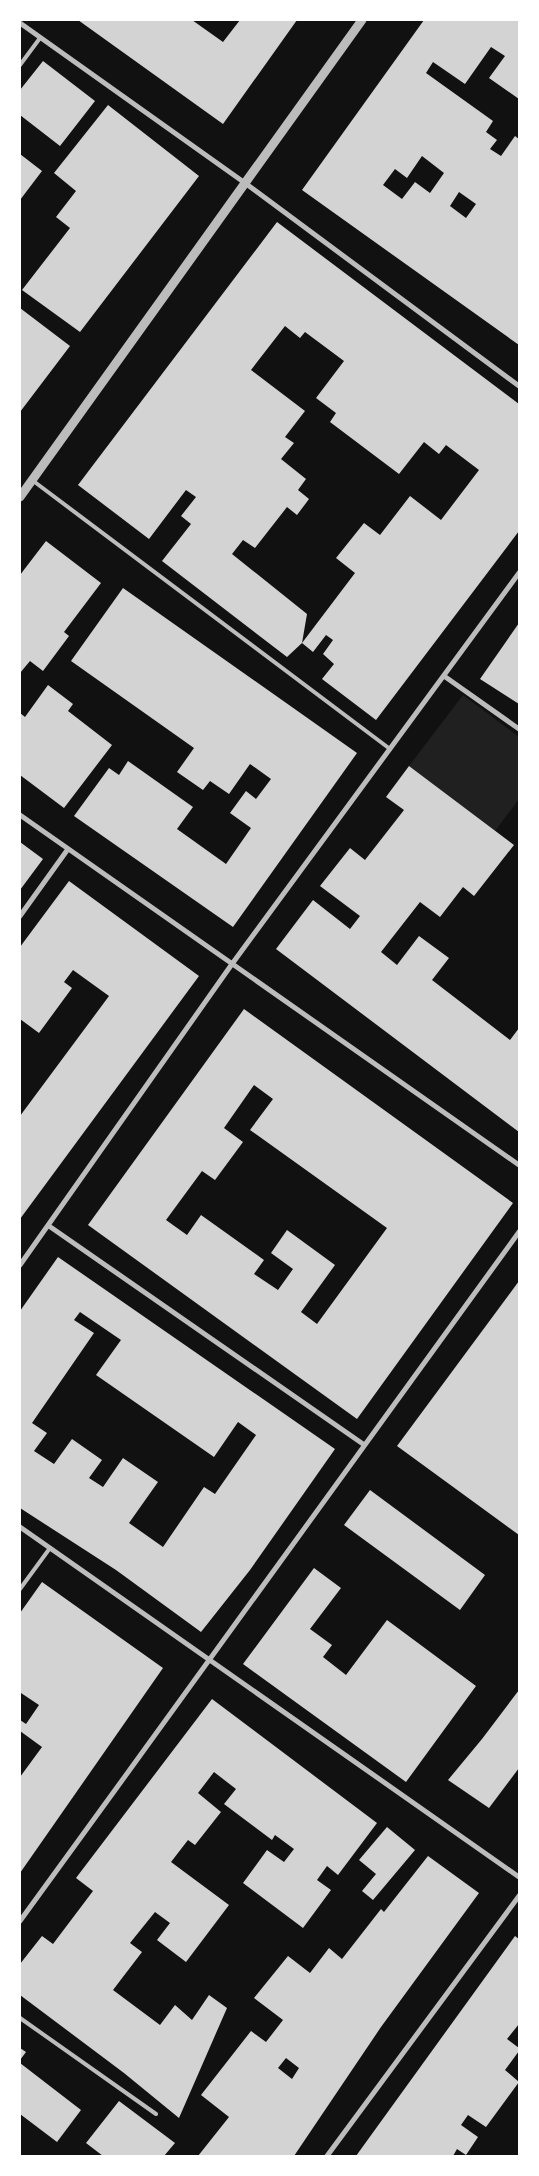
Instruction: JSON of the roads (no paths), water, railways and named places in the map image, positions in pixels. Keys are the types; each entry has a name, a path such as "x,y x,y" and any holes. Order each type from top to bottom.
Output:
{"street":[{"path":"20,497 362,20"},
{"path":"20,23 245,182 519,386"},
{"path":"20,1265 232,964 391,750 519,573"},
{"path":"444,676 519,729"},
{"path":"20,815 519,1165"},
{"path":"20,916 68,849"},
{"path":"49,1226 363,1444"},
{"path":"20,1921 210,1660 363,1444 519,1232"},
{"path":"20,1527 519,1877"},
{"path":"327,2156 519,1896"}],"lane":[{"path":"20,65 40,38"},
{"path":"32,480 391,750"},
{"path":"20,1589 50,1548"},
{"path":"20,2018 156,2114"}]}
